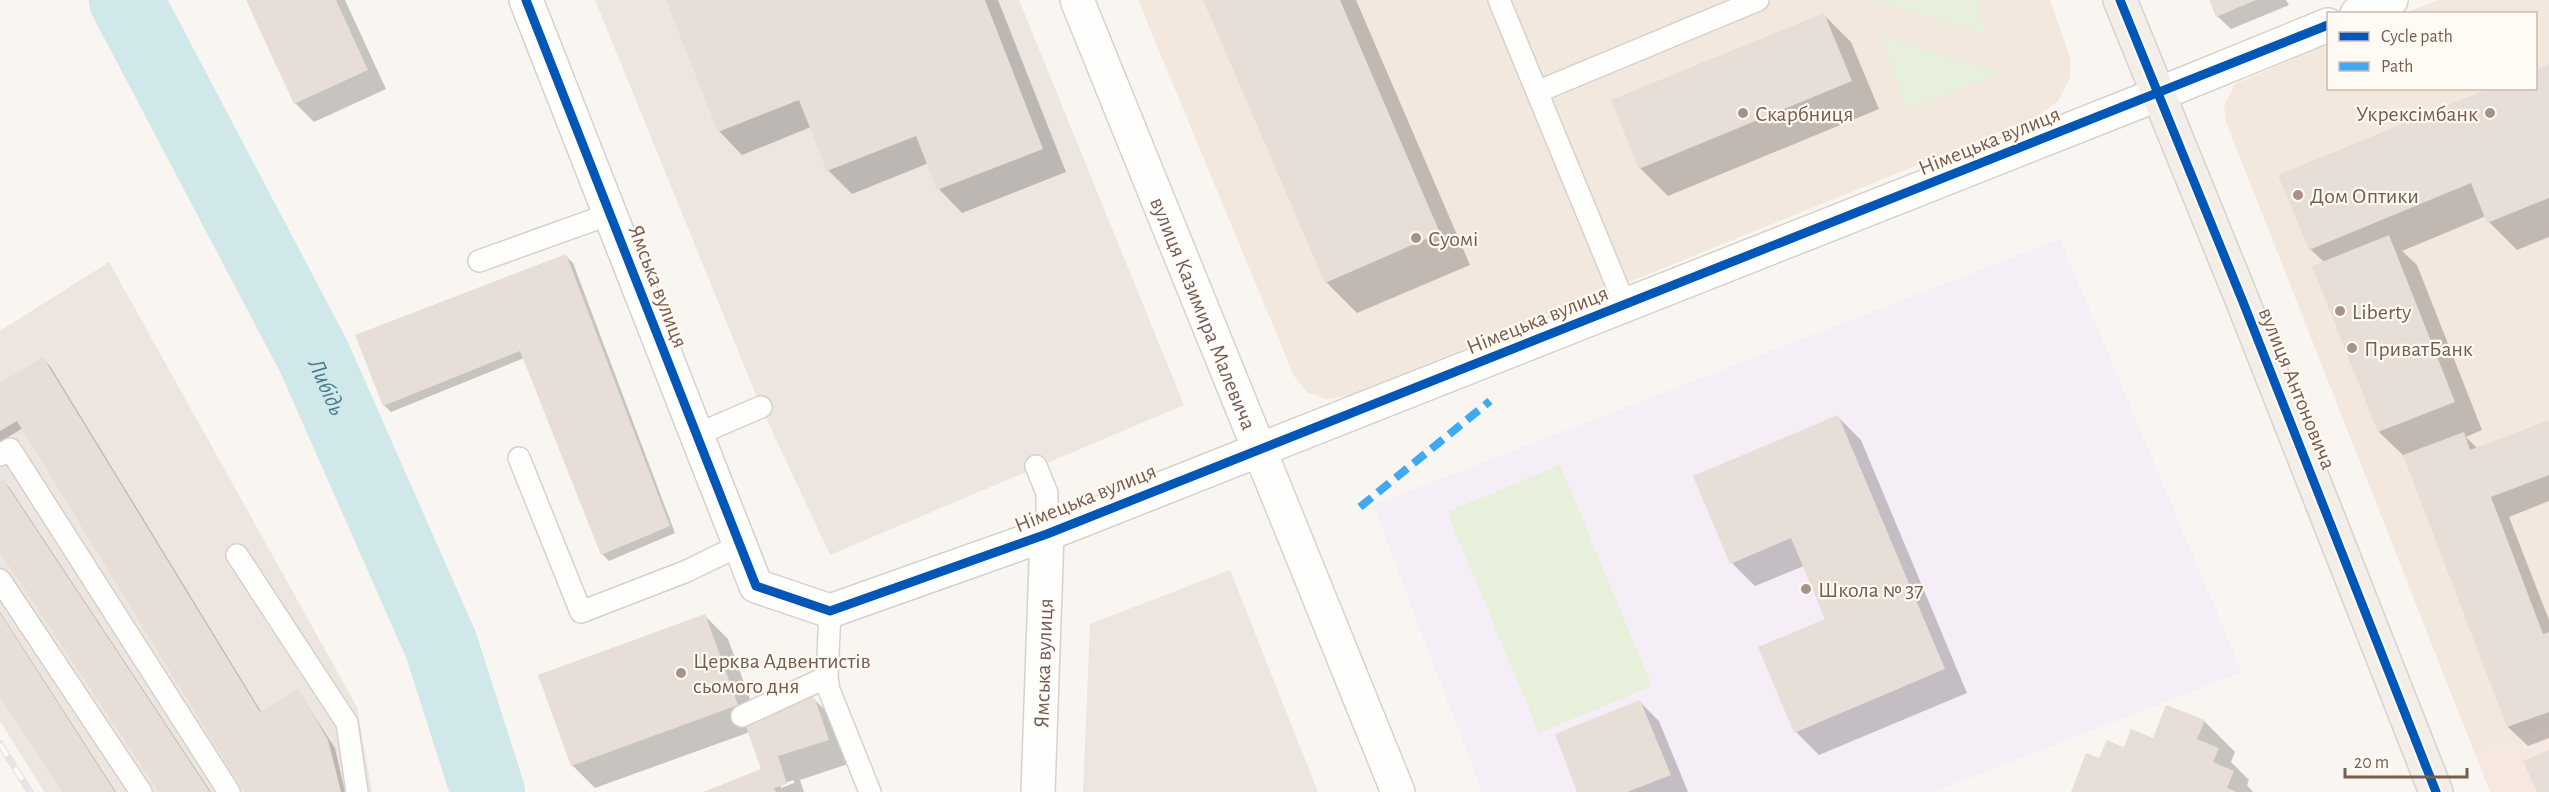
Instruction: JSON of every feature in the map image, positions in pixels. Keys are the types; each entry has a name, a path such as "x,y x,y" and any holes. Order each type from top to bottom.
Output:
{"main road":[{"name":"вулиця Антоновича","path":"2120,0 2436,792"}],"street":[{"name":"Ямська вулиця","path":"526,0 756,586 830,611"},
{"name":"вулиця Казимира Малевича","path":"1077,0 1398,792"},
{"path":"2362,12 2391,0"},
{"name":"Німецька вулиця","path":"830,611 1047,534 2327,25"},
{"name":"Ямська вулиця","path":"1038,792 1047,534"}],"lane":[{"path":"1499,0 1625,305"},
{"path":"1537,92 1758,0"},
{"path":"479,261 610,214"},
{"path":"696,435 761,407"},
{"path":"0,455 10,449 229,792"},
{"path":"519,458 581,612 687,571 740,545"},
{"path":"1036,466 1047,493 1047,534"},
{"path":"237,555 346,723 357,792"},
{"path":"0,580 141,792"},
{"path":"830,611 826,678 870,792"},
{"path":"742,716 826,678"}],"shaded area":[{"path":"595,0 1019,0 1184,405 830,555 761,407"},
{"path":"1138,0 2050,0 2070,57 2070,78 2058,101 2036,117 1348,396 1326,399 1307,392 1294,376"},
{"path":"2438,0 2549,0 2549,727 2475,754 2226,122 2224,106 2235,84 2327,44 2327,90 2537,90 2537,12 2408,12"},
{"name":"Школа № 37","path":"2060,239 2242,672 1933,792 1482,792 1373,505"},
{"path":"109,262 357,707 372,792 44,792 0,721 0,331"},
{"path":"1230,570 1318,792 1083,792 1090,624"},
{"path":"2549,727 2549,792 2490,792 2475,754"}],"green space":[{"path":"1873,0 1975,0 1988,34"},
{"path":"1881,36 2000,74 1907,108"},
{"path":"1560,465 1652,686 1539,733 1447,512"}],"building":[{"path":"246,0 336,0 368,70 294,104"},
{"path":"666,0 985,0 1043,149 937,190 916,136 827,171 799,100 718,132"},
{"path":"1203,0 1340,0 1440,233 1325,283"},
{"path":"2209,0 2256,0 2216,17"},
{"path":"1824,13 1852,81 1639,169 1611,100"},
{"path":"2549,64 2549,198 2487,223 2471,183 2309,250 2278,175 2485,90 2537,90 2537,70"},
{"path":"2389,235 2455,402 2378,432 2312,266"},
{"path":"566,254 670,526 601,555 520,351 383,406 355,335"},
{"path":"43,357 260,712 298,689 328,740 341,792 244,792 17,421 0,431 0,383"},
{"path":"1838,415 1945,669 1794,733 1758,647 1825,619 1791,538 1730,564 1693,476"},
{"path":"2549,420 2549,475 2491,497 2543,634 2549,632 2549,712 2507,727 2403,455 2464,432 2470,450"},
{"path":"2,478 210,792 159,792 0,552 0,480"},
{"path":"0,613 115,792 62,792 0,696"},
{"path":"705,614 738,705 571,766 538,675"},
{"path":"814,696 829,740 778,756 787,784 774,788 776,792 703,792 761,769 745,724"},
{"path":"1640,700 1671,775 1627,792 1577,792 1555,734"},
{"path":"2166,705 2205,720 2197,739 2219,748 2213,762 2234,771 2227,788 2237,792 2071,792 2086,753 2099,758 2107,740 2124,747 2131,729 2153,738"},
{"path":"2549,750 2549,792 2537,792 2523,761"}],"waterway":[{"name":"Либідь","path":"126,0 314,357 441,645 488,792"}],"railway":[{"path":"0,744 30,792"}],"marked path":[{"path":"1360,507 1490,401"}],"cycle path":[{"path":"526,0 756,586 830,611 1047,534 2327,25"},
{"path":"2120,0 2243,302 2436,792"}],"place":[{"name":"Скарбниця","path":"1743,113"},
{"name":"Укрексімбанк","path":"2490,113"},
{"name":"Дом Оптики","path":"2298,195"},
{"name":"Суомі","path":"1416,238"},
{"name":"Liberty","path":"2340,311"},
{"name":"ПриватБанк","path":"2352,348"},
{"name":"Школа № 37","path":"1806,589"},
{"name":"Церква Адвентистів сьомого дня","path":"681,673"}]}
